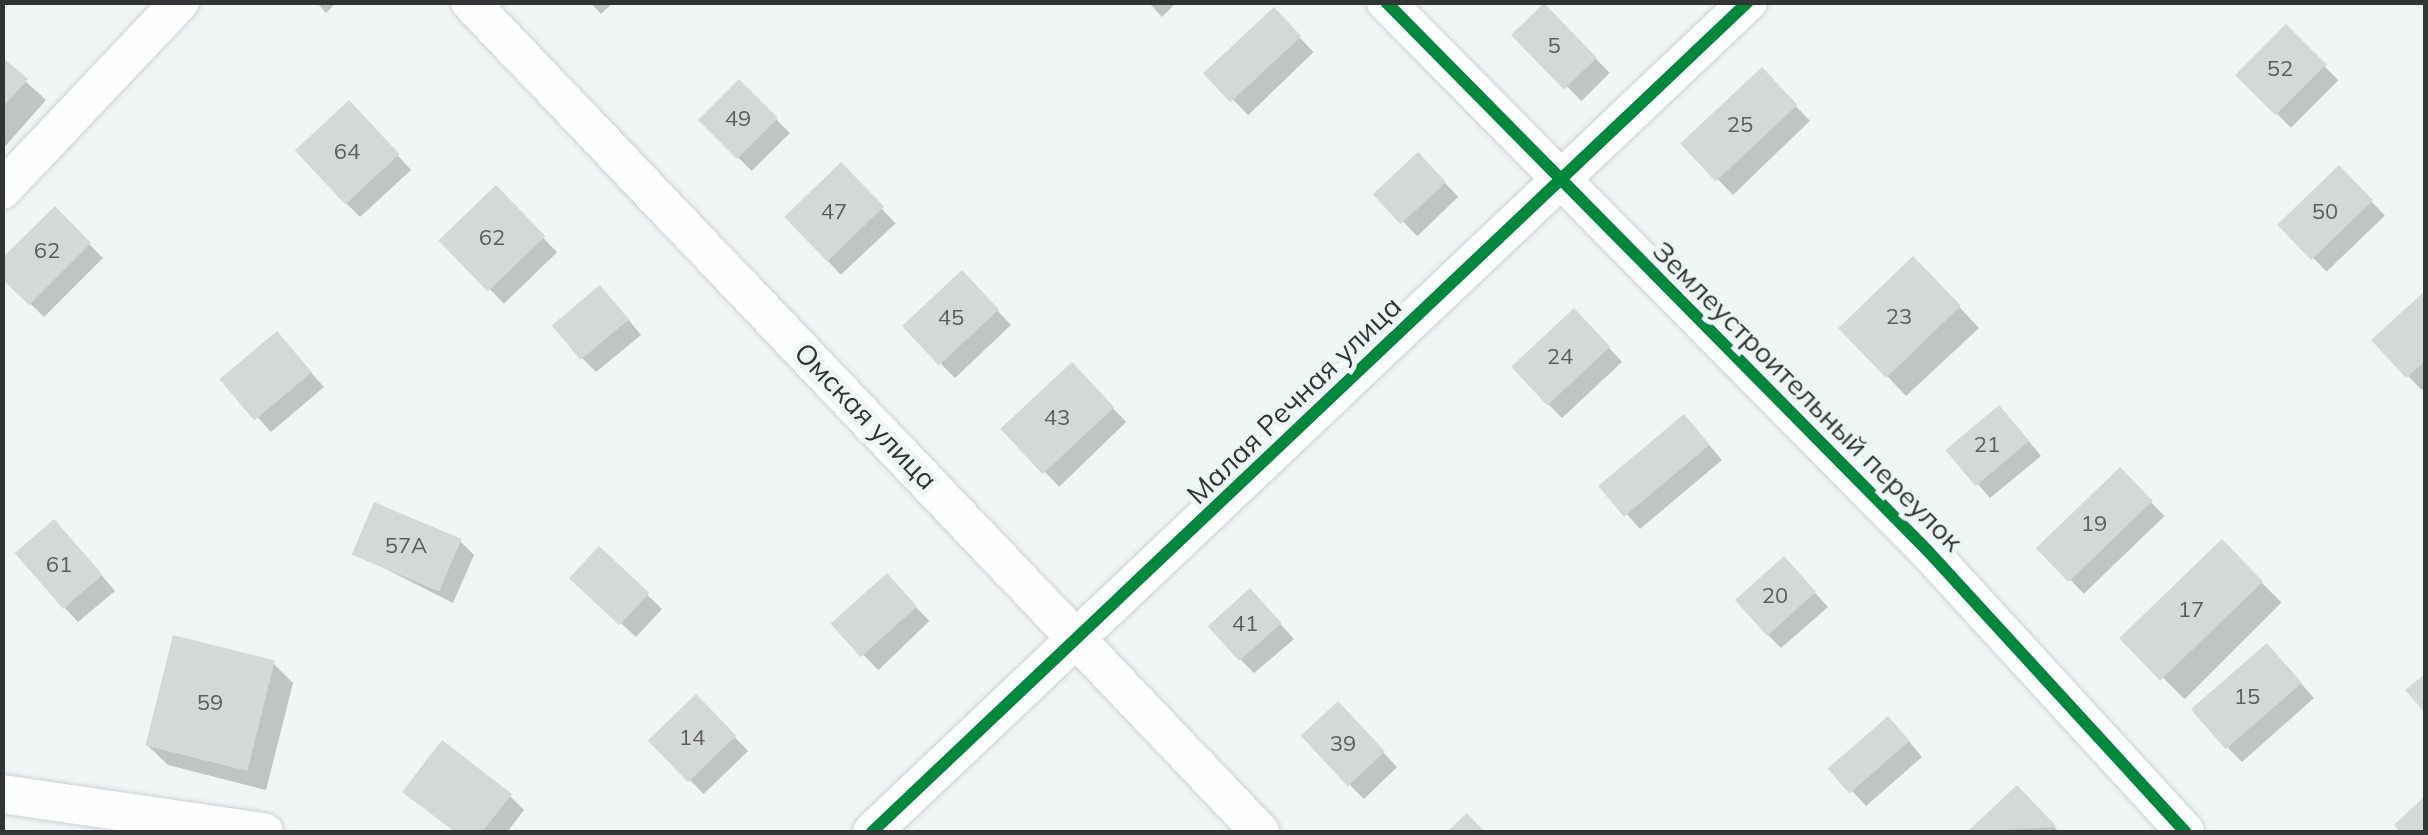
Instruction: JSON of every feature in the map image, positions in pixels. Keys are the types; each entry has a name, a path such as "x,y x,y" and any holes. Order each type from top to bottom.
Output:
{"street":[{"path":"2,190 180,2"},
{"name":"Омская улица","path":"470,2 1260,832"},
{"name":"Землеустроительный переулок","path":"1386,2 1928,550 2185,832"},
{"name":"Малая Речная улица","path":"872,832 1082,642 1558,178 1748,2"},
{"path":"2,794 264,832"}],"building":[{"path":"1544,3 1597,58 1564,90 1511,35"},
{"path":"1274,7 1301,36 1230,102 1203,73"},
{"path":"2286,24 2326,64 2275,115 2235,75"},
{"path":"2,57 28,79 2,108"},
{"path":"1762,67 1797,105 1716,181 1680,143"},
{"path":"739,79 778,118 737,159 698,120"},
{"path":"349,100 399,154 345,205 295,150"},
{"path":"1418,152 1446,182 1401,224 1373,194"},
{"path":"841,162 884,207 827,261 784,217"},
{"path":"2339,165 2373,200 2311,260 2277,225"},
{"path":"496,185 545,236 488,292 438,241"},
{"path":"55,206 91,243 29,305 2,279 2,258"},
{"path":"1913,256 1961,306 1886,378 1838,328"},
{"path":"962,270 999,309 939,365 902,326"},
{"path":"600,285 629,319 581,360 552,325"},
{"path":"2426,290 2426,360 2406,378 2371,340"},
{"path":"1574,308 1610,347 1547,405 1511,367"},
{"path":"277,331 312,372 254,421 220,379"},
{"path":"1072,362 1114,407 1043,474 1000,429"},
{"path":"1999,405 2029,441 1976,486 1945,450"},
{"path":"1684,414 1710,445 1624,517 1598,486"},
{"path":"2120,467 2153,501 2068,582 2036,548"},
{"path":"374,502 461,539 439,592 352,554"},
{"path":"54,519 103,575 63,609 15,553"},
{"path":"2222,539 2263,581 2160,681 2119,638"},
{"path":"599,546 649,593 619,625 569,578"},
{"path":"1784,556 1816,592 1767,636 1735,600"},
{"path":"887,573 917,606 861,657 831,624"},
{"path":"1250,588 1281,623 1239,661 1208,626"},
{"path":"173,635 275,660 247,771 145,746"},
{"path":"2267,643 2302,683 2226,749 2191,709"},
{"path":"2426,673 2426,714 2405,690"},
{"path":"696,694 736,736 688,782 648,741"},
{"path":"1338,701 1385,751 1348,786 1301,736"},
{"path":"1888,716 1910,741 1849,793 1828,768"},
{"path":"442,740 512,794 482,832 455,832 402,792"},
{"path":"2017,785 2057,827 1967,832"},
{"path":"2426,795 2426,832 2400,832 2394,825"},
{"path":"1467,813 1485,832 1447,832"}],"cycle path":[{"path":"1386,2 1927,550 2185,832"},
{"path":"872,832 1748,2"}]}
